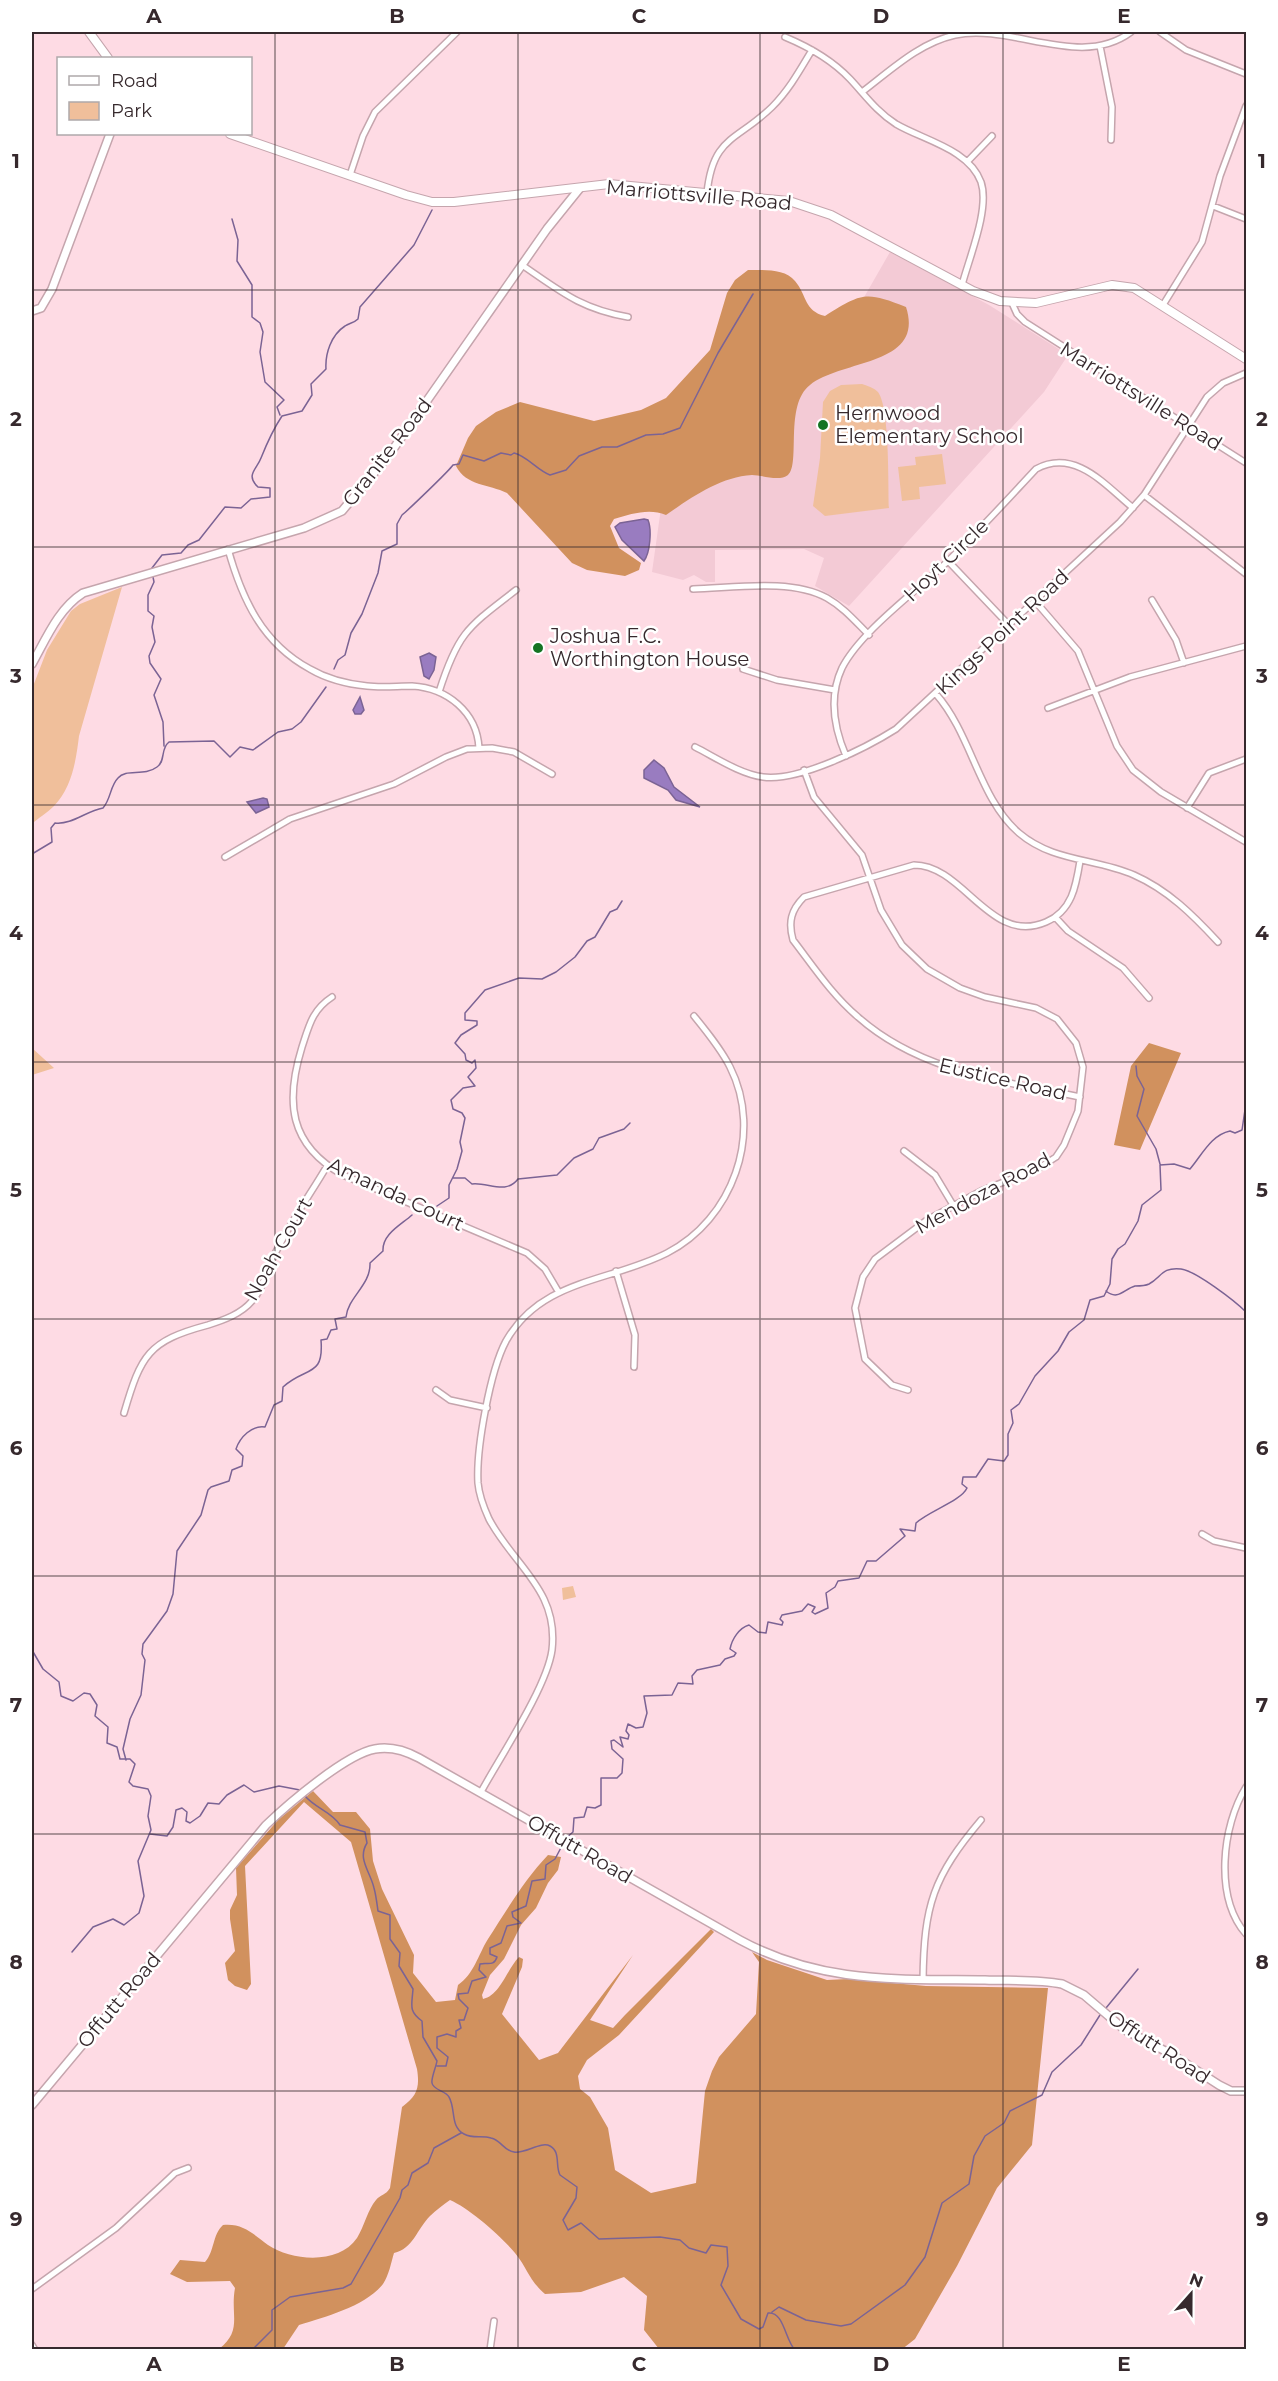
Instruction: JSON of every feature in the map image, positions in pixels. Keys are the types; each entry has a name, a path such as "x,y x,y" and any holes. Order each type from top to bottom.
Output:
{"main road":[{"path":"89,32 107,57"},
{"name":"Marriottsville Road","path":"233,135 419,199 439,202 609,184 774,199 809,206 987,297 1012,303 1044,302 1116,284 1139,290 1246,359"}],"street":[{"path":"350,175 363,136 375,112 458,32"},
{"path":"862,92 915,51 959,34 993,32 1067,45 1100,46 1131,32"},
{"path":"1161,32 1186,50 1246,74"},
{"path":"785,37 812,50 837,67 874,107 897,125 967,162 981,183 983,201 962,285"},
{"path":"1100,46 1112,107 1111,140"},
{"path":"707,193 709,172 715,155 779,100 796,78 812,50"},
{"path":"1163,305 1202,242 1220,176 1246,106"},
{"path":"32,312 41,308 52,290 110,135"},
{"path":"967,162 992,136"},
{"name":"Granite Road","path":"32,664 60,615 83,593 321,522 342,511 351,503 412,423 572,195 580,188"},
{"path":"1213,206 1246,219"},
{"path":"522,265 582,305 600,312 628,317"},
{"name":"Marriottsville Road","path":"1012,303 1017,314 1025,322 1246,463"},
{"name":"Kings Point Road","path":"695,747 762,777 776,777 862,750 896,729 1133,508 1214,389 1231,378 1246,373"},
{"name":"Hoyt Circle","path":"846,756 835,724 835,690 845,664 868,635 948,561 1036,469 1048,463 1069,462 1088,471 1133,508"},
{"path":"1144,495 1246,574"},
{"path":"228,549 238,585 251,612 269,637 296,660 323,675 351,684 418,687 439,692 455,701 469,716 477,732 479,748"},
{"path":"948,561 1008,624"},
{"path":"693,589 785,586 813,591 846,611 868,635"},
{"path":"439,692 450,657 460,638 476,621 516,590"},
{"path":"1152,600 1176,640 1184,663"},
{"path":"1035,601 1078,651 1117,746 1132,770 1187,808 1246,842"},
{"path":"1048,708 1130,677 1246,646"},
{"path":"742,669 777,680 835,690"},
{"path":"936,694 957,720 995,803 1006,820 1032,843 1061,857 1132,874 1161,889 1188,911 1218,942"},
{"path":"225,857 290,819 394,784 456,752 479,748 514,752 552,774"},
{"path":"1187,808 1209,773 1246,759"},
{"name":"Mendoza Road","path":"804,770 814,797 862,855 889,927 902,945 927,969 975,994 1048,1013 1066,1028 1081,1054 1084,1079 1080,1097 1073,1125 1056,1157 1039,1168 981,1191 927,1220 875,1259 859,1287 856,1319 865,1359 892,1385 908,1390"},
{"path":"869,877 901,867 922,865 942,873 983,909 1005,921 1028,926 1056,918 1074,894 1080,861"},
{"name":"Eustice Road","path":"869,877 804,897 794,906 790,917 793,940 858,1017 882,1037 922,1058 958,1071 1080,1097"},
{"path":"1056,918 1068,931 1123,968 1149,998"},
{"name":"Amanda Court","path":"332,997 318,1007 311,1019 297,1064 292,1090 294,1114 302,1137 327,1166 527,1253 545,1269 558,1291"},
{"path":"481,1792 542,1681 550,1658 552,1641 550,1617 542,1593 494,1528 481,1498 478,1468 496,1364 508,1339 525,1316 558,1291 666,1254 695,1234 718,1209 734,1177 743,1137 741,1099 731,1068 694,1016"},
{"path":"904,1151 935,1175 953,1205"},
{"name":"Noah Court","path":"124,1413 140,1365 158,1345 182,1332 227,1318 252,1301 260,1289 277,1249 327,1166"},
{"path":"616,1271 635,1335 634,1367"},
{"path":"436,1390 450,1400 487,1408"},
{"path":"1202,1534 1214,1541 1246,1548"},
{"name":"Offutt Road","path":"32,2105 252,1840 304,1793 358,1755 387,1748 413,1755 740,1940 777,1958 813,1970 848,1977 1043,1982 1068,1986 1084,1995 1125,2030 1171,2054 1219,2085 1231,2091 1246,2091"},
{"path":"1246,1787 1231,1819 1226,1855 1230,1906 1246,1934"},
{"path":"923,1980 925,1926 934,1890 952,1855 981,1820"},
{"path":"32,2289 116,2228 175,2173 188,2168"},
{"path":"490,2349 494,2321"},
{"path":"32,2344 35,2349"}],"shaded area":[{"name":"Hernwood Elementary School","path":"890,252 989,305 1068,355 1044,392 849,606 815,586 824,558 804,549 715,550 715,582 706,582 694,575 683,580 652,572 661,508 824,367"},
{"path":"748,270 773,271 791,277 799,286 809,306 818,314 825,316 864,297 881,298 906,307 909,326 904,340 893,351 824,377 810,385 802,394 795,419 792,469 788,475 780,478 752,475 740,477 707,489 666,515 647,512 614,519 610,526 619,548 641,563 639,570 625,576 587,570 572,563 507,493 478,484 460,473 456,466 476,426 496,412 520,402 594,421 641,410 666,398 710,350 727,293 735,280"},
{"path":"648,520 650,535 648,553 644,561 622,540 615,527 620,523"},
{"path":"429,653 436,657 434,670 429,679 424,676 420,657"},
{"path":"360,697 364,710 361,714 355,714 353,710"},
{"path":"654,760 664,768 674,787 700,807 676,800 668,790 644,778 644,770"},
{"path":"267,799 269,807 256,813 247,802"},
{"path":"1149,1043 1181,1053 1140,1150 1114,1145 1131,1066"},
{"path":"313,1791 333,1812 356,1812 370,1829 373,1861 382,1889 414,1955 413,1973 436,2002 455,2000 458,1985 472,1970 488,1939 524,1885 548,1855 561,1857 558,1870 548,1883 536,1908 521,1925 504,1959 490,1975 482,1995 483,1999 494,1993 519,1957 523,1959 522,1967 502,2014 539,2060 558,2053 633,1955 590,2020 613,2028 711,1929 714,1932 619,2035 587,2060 578,2076 580,2089 590,2097 608,2128 615,2170 651,2193 696,2183 705,2091 712,2071 719,2057 756,2014 759,1962 752,1952 767,1960 827,1980 848,1979 926,1986 1048,1988 1032,2145 997,2188 957,2266 915,2339 901,2350 659,2349 644,2330 647,2296 624,2277 581,2292 545,2294 502,2239 475,2216 450,2200 430,2216 406,2247 394,2253 383,2284 366,2299 344,2310 299,2325 283,2349 219,2349 231,2335 233,2328 235,2288 230,2281 187,2282 170,2274 180,2260 205,2262 217,2233 223,2225 242,2228 278,2250 302,2257 327,2256 349,2247 357,2238 373,2204 390,2188 402,2107 411,2099 418,2086 417,2069 351,1842 304,1802 245,1866 251,1984 247,1990 235,1986 228,1980 225,1963 235,1951 230,1910 237,1895 236,1868 278,1820"}],"green space":[{"path":"862,384 878,392 885,414 889,508 825,516 813,506 820,458 823,402 830,391 841,385"},
{"path":"942,454 946,484 919,487 920,499 902,501 898,467 916,465 915,457"},
{"path":"122,587 79,736 75,764 69,782 54,806 32,824 32,689 47,650 71,611 80,604"},
{"path":"32,1048 54,1068 32,1075"},
{"path":"573,1586 576,1597 563,1600 562,1588"}],"waterway":[{"path":"152,568 162,555 181,553 188,545 199,540 225,507 241,508 251,499 270,497 270,488 258,487 252,475 275,427 282,416 302,411 312,395 311,384 326,369 328,351 336,334 358,319 360,307 414,245 432,210"},
{"path":"232,219 238,240 237,261 252,285 252,317 260,323 263,332 260,352 265,382 284,400 277,407 280,415"},
{"path":"334,669 338,660 345,655 351,633 362,614 378,573 382,551 397,544 397,524 402,515 453,465 459,464 463,455 484,461 501,453 511,455 514,453 550,475 566,470 579,456 602,447 617,447 646,435 663,434 680,428 718,353 753,294"},
{"path":"153,577 154,582 148,595 148,611 154,616 152,627 155,642 149,656 150,663 161,679 154,695 163,722 164,746"},
{"path":"32,854 52,842 51,828 55,823 67,822 103,808 115,781 121,775 147,772 157,767 169,742 214,741 230,757 240,747 253,750 278,732 292,729 301,722 326,687"},
{"path":"437,1206 449,1198 449,1185 462,1151 460,1142 465,1118 462,1113 453,1109 451,1100 463,1088 475,1086 468,1077 476,1068 475,1060 472,1063 466,1060 465,1054 455,1043 461,1035 477,1025 477,1021 465,1020 465,1013 485,990 519,978 542,979 556,972 575,957 587,941 595,937 610,912 617,909 622,901"},
{"path":"1136,1066 1137,1076 1144,1089 1137,1116 1156,1149 1160,1164"},
{"path":"566,1838 573,1832 574,1818 584,1817 587,1807 595,1808 601,1805 601,1778 617,1778 622,1773 623,1759 612,1749 611,1741 614,1740 623,1747 620,1737 628,1739 629,1735 626,1731 628,1724 636,1728 643,1727 647,1713 644,1696 672,1695 678,1683 693,1684 692,1676 697,1670 720,1665 725,1659 734,1656 736,1653 730,1649 732,1641 745,1626 749,1625 758,1632 766,1633 768,1622 782,1625 783,1622 780,1619 782,1615 802,1611 808,1604 815,1607 812,1612 815,1614 828,1608 826,1593 835,1587 838,1581 859,1578 867,1561 876,1561 905,1536 900,1529 915,1531 916,1523 964,1493 967,1488 962,1484 963,1477 976,1477 988,1459 1004,1461 1008,1455 1008,1434 1013,1423 1011,1410 1019,1404 1035,1376 1058,1351 1069,1332 1084,1320 1090,1300 1104,1296 1110,1284 1112,1259 1118,1249 1125,1244 1138,1221 1142,1205 1161,1190 1160,1165 1174,1164 1190,1169 1207,1146 1217,1137 1230,1131 1235,1133 1242,1130 1246,1103"},
{"path":"453,1178 465,1178 472,1184 502,1187 513,1184 518,1179 557,1175 574,1158 593,1149 599,1138 624,1129 630,1123"},
{"path":"126,1760 123,1749 130,1719 141,1695 145,1660 142,1654 143,1644 167,1611 173,1594 177,1551 201,1515 208,1490 229,1481 232,1470 242,1466 243,1456 236,1449 244,1436 251,1430 265,1427 274,1405 282,1401 283,1387 316,1366 320,1360 321,1340 327,1339 331,1330 337,1329 335,1319 346,1317 351,1303 367,1278 370,1263 383,1251 389,1235 412,1215"},
{"path":"1106,1291 1118,1295 1135,1286 1149,1284 1166,1271 1181,1269 1225,1294 1246,1312"},
{"path":"32,1650 43,1669 59,1682 61,1696 73,1701 84,1693 90,1694 97,1705 95,1716 108,1727 107,1743 117,1747 120,1759 130,1759 135,1764 129,1782 133,1786 148,1789 151,1796 148,1816 151,1830 138,1861 144,1896 139,1913 124,1925 113,1919 93,1927 72,1952"},
{"path":"150,1834 167,1836 173,1827 176,1810 182,1808 187,1812 186,1821 190,1823 200,1816 208,1803 219,1804 227,1795 244,1785 254,1792 279,1786 300,1790"},
{"path":"305,1796 340,1825 365,1832 367,1843 363,1854 374,1888 378,1911 390,1915 390,1939 400,1953 399,1966 413,1989 413,2011 422,2021 423,2037 437,2061 432,2083 449,2097 455,2122 460,2131 471,2136 494,2139 514,2152 542,2145 550,2146 556,2152 560,2175 577,2187 576,2198 563,2220 568,2230 581,2223 599,2239 660,2237 680,2240 689,2248 706,2253 711,2245 727,2247 728,2266 721,2285 741,2319 759,2329 763,2327 768,2313 773,2314 781,2321 795,2350"},
{"path":"437,2066 446,2066 448,2057 437,2048 437,2037 447,2034 456,2037 456,2031 461,2028 459,2020 464,2020 468,2008 459,1999 458,1994 468,1993 472,1981 486,1977 479,1970 480,1964 492,1963 496,1960 497,1957 490,1954 490,1948 501,1943 507,1926 521,1923 513,1917 512,1912 526,1906 532,1881 545,1879 546,1865 555,1859 564,1842"},
{"path":"1106,2008 1138,1969"},
{"path":"772,2312 779,2307 806,2320 841,2326 851,2324 905,2285 925,2257 942,2203 969,2184 974,2156 985,2136 1004,2123 1010,2111 1042,2095 1052,2072 1081,2045 1100,2015"},
{"path":"252,2350 272,2330 272,2310 290,2297 343,2288 351,2284 400,2198 402,2190 408,2185 412,2173 428,2163 434,2148 461,2133"}],"place":[{"name":"Hernwood Elementary School","path":"823,425"},
{"name":"Joshua F.C. Worthington House","path":"538,648"}]}
